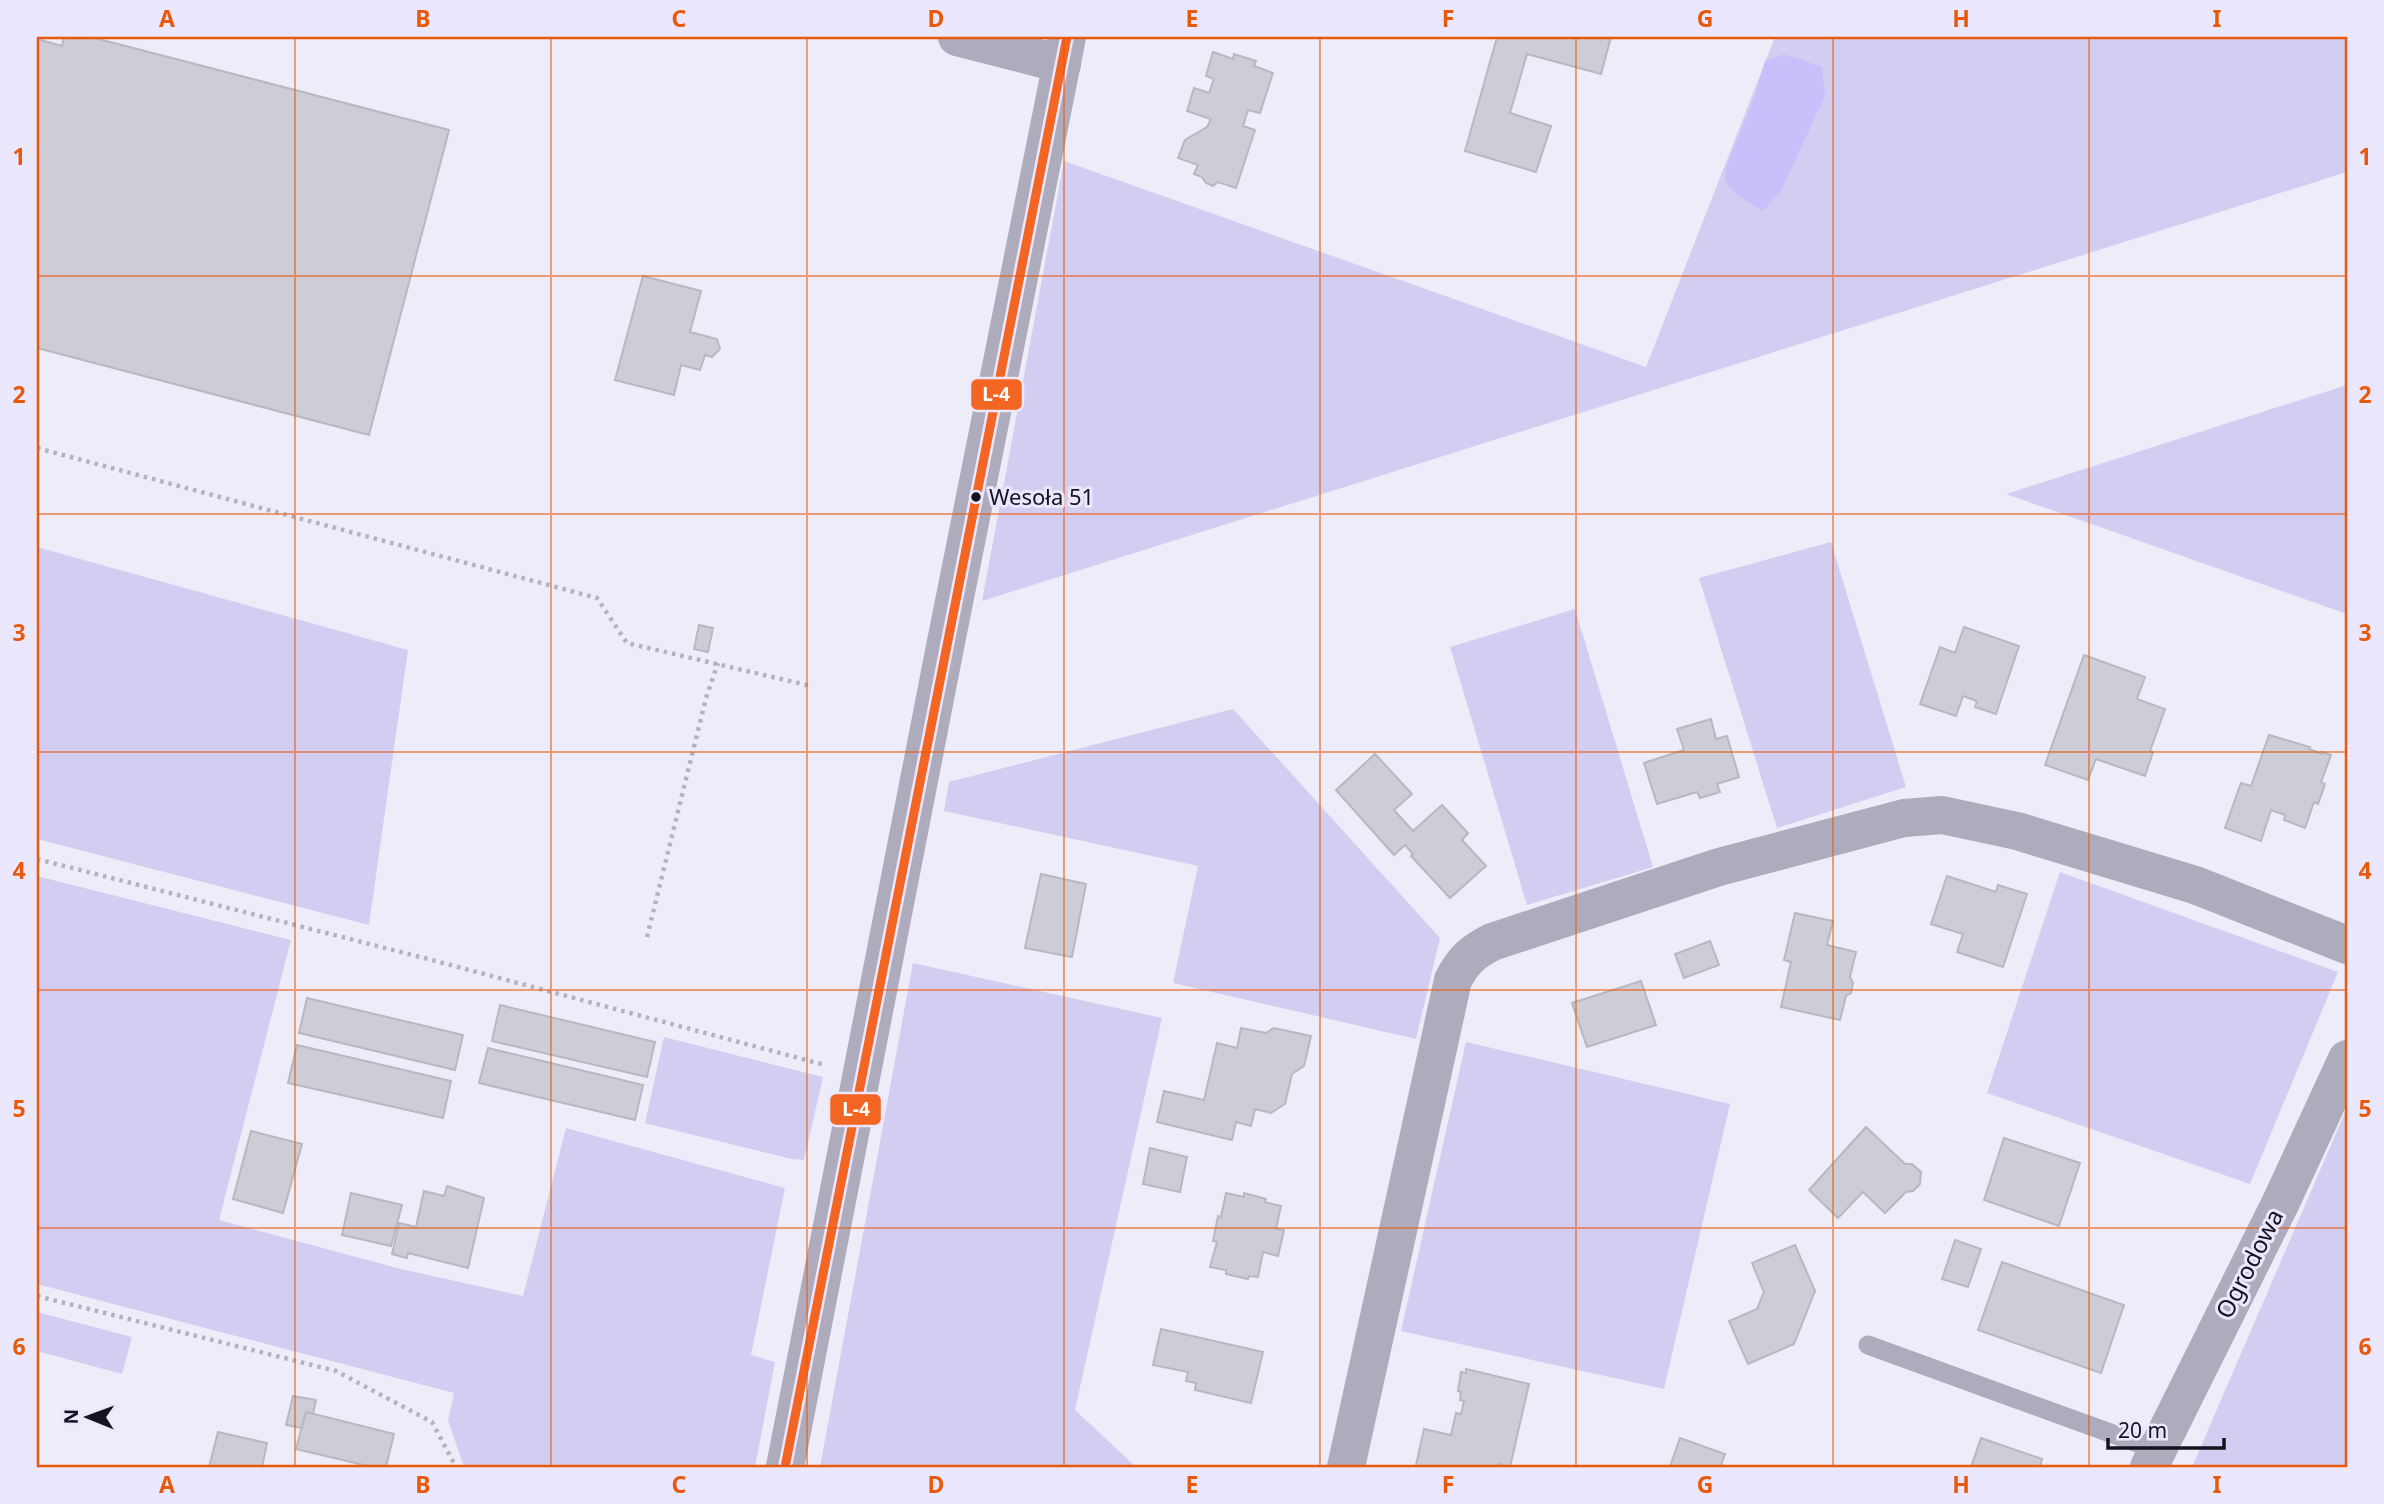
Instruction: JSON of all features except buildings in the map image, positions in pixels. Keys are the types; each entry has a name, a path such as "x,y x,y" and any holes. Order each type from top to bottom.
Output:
{"street":[{"path":"785,1467 947,633 1064,50 957,37"},
{"path":"1346,1467 1454,980 1463,962 1474,951 1492,942 1719,867 1904,818 1929,815 1963,818 2017,831 2194,885 2347,945"},
{"name":"Ogrodowa","path":"2153,1458 2281,1202 2347,1059"}],"lane":[{"path":"1868,1345 2153,1458"}],"path":[{"path":"37,448 597,598 627,643 811,686"},
{"path":"647,937 706,698 718,663"},
{"path":"37,859 428,959 863,1075"},
{"path":"37,1296 336,1371 432,1422 456,1467"}],"shaded area":[{"path":"1775,37 2347,37 2347,172 982,601 1064,161 1646,367"},
{"path":"1784,54 1822,67 1825,96 1781,191 1763,211 1737,195 1725,181 1726,167 1755,96 1765,61"},
{"path":"2347,385 2347,614 2006,494"},
{"path":"1831,542 1906,787 1777,828 1699,578"},
{"path":"37,547 408,650 369,925 37,839"},
{"path":"1575,609 1653,867 1527,905 1450,647"},
{"path":"1233,709 1440,938 1416,1039 1173,983 1198,866 944,811 949,782"},
{"path":"2060,872 2338,972 2250,1184 1987,1093"},
{"path":"37,876 291,940 219,1220 401,1269 523,1296 566,1128 785,1188 751,1355 775,1362 755,1467 464,1467 448,1420 454,1393 37,1284"},
{"path":"913,963 1162,1018 1075,1410 1136,1467 820,1467"},
{"path":"664,1037 823,1077 804,1160 645,1123"},
{"path":"1466,1042 1730,1104 1664,1389 1401,1331"},
{"path":"2347,1108 2347,1467 2192,1467"},
{"path":"37,1312 132,1337 122,1374 37,1351"}],"transit line":[{"name":"L-4","path":"785,1467 1067,37"}],"place":[{"name":"Wesoła 51","path":"976,497"}]}
